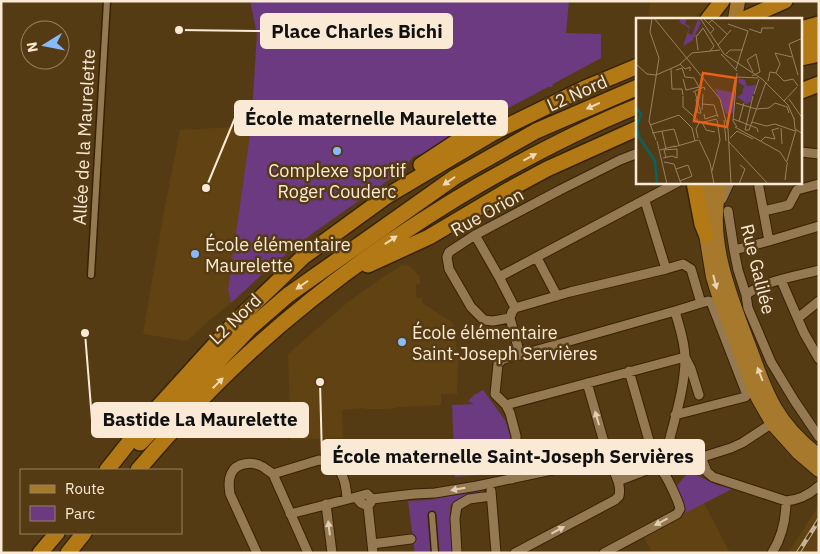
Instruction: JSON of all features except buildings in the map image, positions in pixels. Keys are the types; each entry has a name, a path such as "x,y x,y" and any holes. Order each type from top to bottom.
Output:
{"highway":[{"path":"711,18 733,11 785,1"},
{"path":"802,29 819,24"},
{"path":"802,44 819,39"},
{"path":"802,58 819,54"},
{"path":"387,196 402,177 459,140 602,70 636,56"},
{"path":"108,469 150,417 242,315 303,257 387,196 493,133 575,93 636,67"},
{"path":"802,91 819,84"},
{"name":"L2 Nord","path":"115,469 250,328 288,295 455,177 536,131 636,88"},
{"path":"139,469 200,401 233,368 290,317 338,279 433,213 505,170 565,138 636,107"},
{"path":"338,279 429,237 547,169 636,129"},
{"path":"579,154 636,138"},
{"path":"694,184 702,224 706,234"},
{"path":"40,553 56,534"},
{"path":"68,553 83,534"}],"main road":[{"path":"708,184 706,234 710,260 718,294 750,382 758,398 812,455 819,470"},
{"path":"720,184 716,202 721,213 720,257 732,300 764,384 776,409 777,420"}],"street":[{"name":"Allée de la Maurelette","path":"91,275 107,1"},
{"path":"802,152 819,154"},
{"name":"Rue Orion","path":"510,318 482,319 471,307 449,269 447,257 449,252 475,235 560,190 636,154"},
{"path":"499,277 674,184"},
{"path":"721,213 729,184"},
{"path":"758,184 769,241"},
{"path":"764,211 790,205 797,190 819,184"},
{"path":"646,200 666,270"},
{"name":"Rue Galilée","path":"721,213 734,250 748,308 771,362 819,437"},
{"path":"734,250 819,226"},
{"path":"475,235 515,308"},
{"path":"537,258 557,296"},
{"path":"520,354 510,318 512,312 515,308 557,296 684,264 691,268 701,303"},
{"path":"746,295 754,289 819,270"},
{"path":"781,280 804,333 819,359"},
{"path":"512,479 516,456 516,436 506,405 495,394 498,364 504,359 520,354 675,312 708,301 711,302 747,395 675,415"},
{"path":"798,318 819,301"},
{"path":"675,312 685,357 682,391 675,415 672,449 679,458 677,465"},
{"path":"506,405 685,357"},
{"path":"685,357 691,368 699,396"},
{"path":"604,553 677,514 680,509 678,502 655,463 655,455 652,451 629,371"},
{"path":"515,553 620,496 618,481 608,458 587,383"},
{"path":"618,481 659,468 671,470 677,465 731,448 777,420"},
{"path":"655,455 661,447 689,456 701,457"},
{"path":"701,457 707,472 712,477 786,501 795,501 810,494 819,486"},
{"path":"370,503 490,484 608,458"},
{"path":"273,474 319,460 326,461 332,463 339,470 352,498"},
{"path":"257,553 230,494 228,484 232,472 238,466 253,463 262,466 273,474 308,553"},
{"path":"490,484 496,553"},
{"path":"290,514 367,494 370,503 373,548 411,539"},
{"path":"457,553 455,518 457,506 469,499 491,496"},
{"path":"772,553 781,535 786,513 786,501"},
{"path":"326,504 332,553"},
{"path":"432,515 434,553"}],"shaded area":[{"path":"650,1 711,1 705,10 692,18 649,18"},
{"path":"251,126 228,290 231,303 187,341 143,334 180,130"},
{"name":"École élémentaire Saint-Joseph Servières","path":"402,265 410,266 420,277 420,284 416,285 416,297 422,298 422,303 453,323 458,361 457,394 441,394 441,405 342,410 343,437 291,440 288,354 347,303"},
{"path":"704,503 730,553 652,553 643,535"},
{"path":"819,505 819,553 788,553"}],"green space":[{"name":"Complexe sportif Roger Couderc","path":"250,1 569,1 566,33 601,34 601,58 553,84 552,87 548,87 433,148 414,156 400,172 313,233 270,267 231,303 228,290 251,126 257,34"},
{"path":"483,390 505,420 510,436 510,454 504,467 480,475 455,477 452,405 474,404 468,401"},
{"path":"690,473 717,485 732,489 683,514 683,504 674,489"},
{"path":"484,490 484,494 450,505 454,553 415,553 408,501 430,500"}],"railway":[{"path":"798,553 819,520"}],"place":[{"name":"Place Charles Bichi","path":"179,30"},
{"name":"Complexe sportif Roger Couderc","path":"337,151"},
{"name":"École maternelle Maurelette","path":"206,188"},
{"name":"École élémentaire Maurelette","path":"195,254"},
{"name":"Bastide La Maurelette","path":"85,333"},
{"name":"École élémentaire Saint-Joseph Servières","path":"402,342"},
{"name":"École maternelle Saint-Joseph Servières","path":"320,382"}]}
